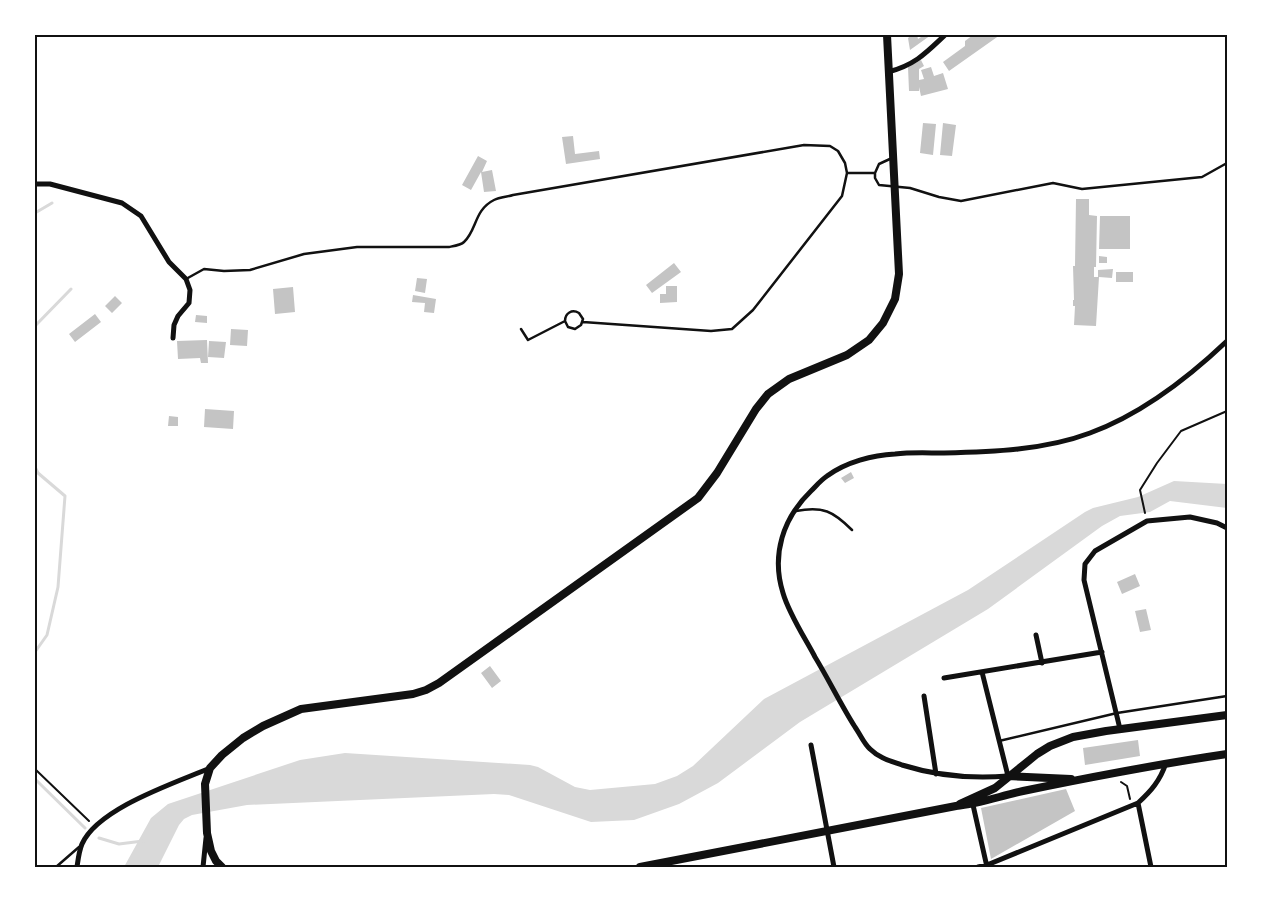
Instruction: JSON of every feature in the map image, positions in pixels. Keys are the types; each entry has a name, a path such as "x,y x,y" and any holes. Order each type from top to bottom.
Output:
{"main road":[{"path":"222,867 216,861 211,851 207,832 205,784 210,768 222,755 243,738 263,726 301,708 413,694 426,690 698,498 717,473 756,409 768,394 789,379 847,355 862,346 883,323 895,299 898,280 887,35"},
{"path":"956,806 995,788 1037,754 1060,742 1086,734 1227,715"},
{"path":"640,867 672,864 827,830 956,806 973,805 1021,792 1084,779 1166,763 1227,754"},
{"path":"1008,776 1084,779"}],"street":[{"path":"888,72 916,61 945,35"},
{"path":"35,184 50,184 122,203 141,216 169,262 186,278 190,290 188,303 174,325 173,338"},
{"path":"982,672 1008,776 966,777 936,774 878,756 868,748 800,630 783,595 777,568 780,543 785,527 794,511 807,495 827,476 845,466 872,457 894,454 995,451 1044,445 1090,433 1150,403 1195,369 1227,341"},
{"path":"1120,729 1084,580 1085,564 1095,551 1147,522 1190,518 1217,523 1227,528"},
{"path":"1036,635 1042,662"},
{"path":"944,678 1102,652"},
{"path":"924,696 936,774"},
{"path":"811,745 834,867"},
{"path":"978,867 987,866 1138,803 1154,788 1162,775 1166,763"},
{"path":"77,867 82,844 95,827 134,800 210,768"},
{"path":"1138,803 1151,867"},
{"path":"973,805 987,866"},
{"path":"203,867 207,832"}],"lane":[{"path":"186,278 204,269 224,272 250,270 304,254 357,247 449,248 463,243 482,209 494,200 514,195 804,145 830,146 838,152 847,174 842,196 753,310 732,329 711,331 582,322"},
{"path":"893,158 879,164 874,172 879,185 910,188 939,197 961,201 1053,183 1082,188 1202,178 1227,163"},
{"path":"847,174 874,172"},
{"path":"572,311 579,312 583,319 578,328 572,329 566,325 565,321 566,315 572,311"},
{"path":"521,329 528,340 565,321"},
{"path":"794,511 821,509 838,516 852,530"},
{"path":"999,740 1117,714 1227,696"},
{"path":"56,867 82,844"}],"path":[{"path":"1145,514 1140,490 1157,463 1182,431 1227,411"},
{"path":"35,769 95,827"},
{"path":"1113,781 1122,782 1127,786 1131,805"}],"shaded area":[{"path":"1174,481 1227,484 1227,508 1170,501 1150,512 1120,516 1102,526 988,609 800,722 718,783 679,804 634,820 591,822 509,795 494,794 247,805 192,815 184,819 179,825 158,867 124,867 151,818 168,804 300,760 345,753 530,765 538,767 575,787 590,790 655,784 677,776 693,766 764,699 968,590 1085,512 1093,508 1138,497"}],"building":[{"path":"912,35 917,35 918,39 924,35 931,35 910,50 908,38"},
{"path":"973,35 1000,35 949,71 943,62 965,46 965,41"},
{"path":"921,60 924,66 919,69 919,80 924,79 921,70 931,67 934,76 943,73 948,89 921,96 919,87 919,91 909,91 908,67"},
{"path":"923,123 936,124 933,155 920,153"},
{"path":"943,123 956,125 952,156 940,155"},
{"path":"573,136 575,154 599,151 600,159 566,164 562,137"},
{"path":"478,156 487,161 482,172 492,170 496,191 484,192 481,172 471,190 462,185"},
{"path":"1076,199 1089,199 1089,215 1097,216 1096,267 1094,267 1094,277 1098,277 1098,270 1113,269 1112,278 1099,277 1096,326 1074,325 1073,266 1075,266"},
{"path":"1100,216 1130,216 1130,249 1099,249"},
{"path":"1099,256 1107,257 1107,263 1099,263"},
{"path":"674,263 681,272 652,293 646,285"},
{"path":"1116,272 1133,272 1133,282 1116,282"},
{"path":"417,278 427,279 425,293 415,291"},
{"path":"666,286 677,286 677,302 660,303 660,294 666,294"},
{"path":"293,287 295,312 275,314 273,289"},
{"path":"413,295 436,299 434,313 424,312 425,303 412,302"},
{"path":"115,296 122,303 112,313 105,306"},
{"path":"95,314 101,322 75,342 69,334"},
{"path":"196,315 207,316 207,323 195,322"},
{"path":"231,329 248,330 247,346 230,345"},
{"path":"207,340 208,363 201,363 200,358 178,359 177,341"},
{"path":"209,341 226,342 224,358 208,357"},
{"path":"205,409 234,411 233,429 204,427"},
{"path":"169,416 178,417 178,426 168,426"},
{"path":"851,472 854,478 845,483 841,478"},
{"path":"1135,574 1140,586 1122,594 1117,582"},
{"path":"1146,609 1151,630 1140,632 1135,611"},
{"path":"490,666 501,681 492,688 481,673"},
{"path":"1138,740 1140,756 1085,765 1083,748"},
{"path":"1066,789 1075,811 991,859 981,808"}],"waterway":[{"path":"35,213 52,203"},
{"path":"35,326 71,289"},
{"path":"35,467 38,473 65,496 58,587 47,635 35,652"},
{"path":"35,779 85,828"},
{"path":"99,838 119,844 143,841"}]}
